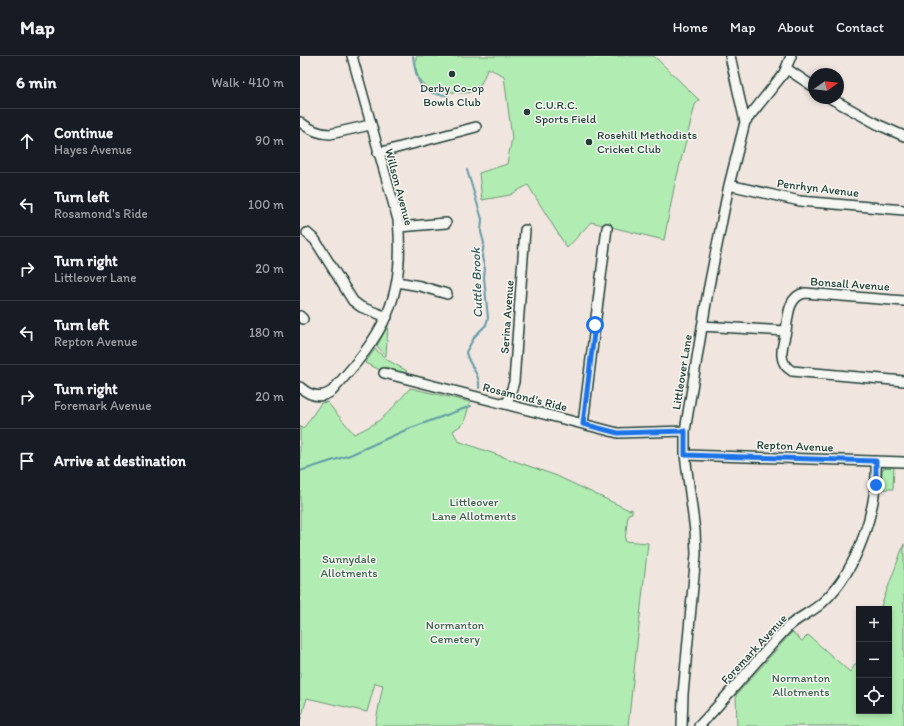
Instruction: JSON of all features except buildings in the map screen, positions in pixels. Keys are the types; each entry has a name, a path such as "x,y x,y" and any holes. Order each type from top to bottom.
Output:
{"street":[{"name":"Willson Avenue","path":"300,387 309,394 316,396 324,395 332,391 373,343 387,317 393,301 397,282 399,227 352,56"},
{"path":"730,56 745,122"},
{"path":"745,122 787,69 791,56"},
{"path":"787,69 808,83"},
{"path":"841,104 873,122 904,136"},
{"path":"300,122 315,132 324,134 330,134 370,124"},
{"name":"Littleover Lane","path":"682,726 696,554 695,531 685,455 685,431 702,326 730,185 745,122"},
{"path":"378,153 476,127"},
{"name":"Penrhyn Avenue","path":"730,185 800,201 904,210"},
{"path":"399,227 446,223"},
{"path":"583,424 607,228"},
{"name":"Serina Avenue","path":"507,404 514,382 525,230"},
{"path":"307,233 315,240 353,301 361,307 387,317"},
{"path":"397,282 424,287 447,294"},
{"name":"Bonsall Avenue","path":"904,301 803,293 796,297 791,305 782,358 786,366 792,371 904,381"},
{"path":"702,326 786,331"},
{"name":"Rosamond's Ride","path":"384,373 618,433 685,431"},
{"name":"Repton Avenue","path":"685,455 904,462"},
{"name":"Foremark Avenue","path":"699,726 789,626 823,603 838,585 851,564 864,534 874,494 876,461"}],"green space":[{"path":"416,56 654,56 699,100 695,105 674,188 664,240 591,222 567,248 528,185 510,195 482,200 479,173 507,164 512,138 504,76 488,68 480,86 475,87 471,92 463,93 441,91 427,87 419,79 417,73"},
{"path":"388,325 386,355 386,356 377,346"},
{"path":"375,349 389,361 407,371 402,374 387,367 385,372 365,363"},
{"path":"410,388 470,402 464,423 453,431 458,441 557,476 629,510 632,509 632,513 628,514 625,541 648,543 628,726 375,726 383,685 375,683 367,712 307,698 300,722 300,426 303,429 321,403 327,402 354,434 379,420"},
{"path":"887,466 894,466 893,489 881,489 882,470"},
{"name":"Normanton Allotments","path":"904,544 904,726 737,726 736,695 792,632 802,641 808,635 850,672 856,663 856,714 892,714 892,606 881,606"}],"waterway":[{"name":"Cuttle Brook","path":"413,56 416,73 421,85 431,92 448,95"},
{"name":"Cuttle Brook","path":"467,170 482,219 481,232 484,243 482,257 485,269 484,277 488,318 486,325 475,336 466,352 478,378 479,388"},
{"name":"Cuttle Brook","path":"300,471 350,455 408,429 471,406"}],"place":[{"name":"Derby Co-op Bowls Club","path":"452,74"},
{"name":"C.U.R.C. Sports Field","path":"527,112"},
{"name":"Rosehill Methodists Cricket Club","path":"589,142"}],"route":[{"path":"595,325 583,424 618,433 685,431 685,455 876,461 876,485"}],"park label":[{"name":"Littleover Lane Allotments","path":"474,509"},
{"name":"Sunnydale Allotments","path":"349,566"},
{"name":"Normanton Cemetery","path":"455,632"}]}
